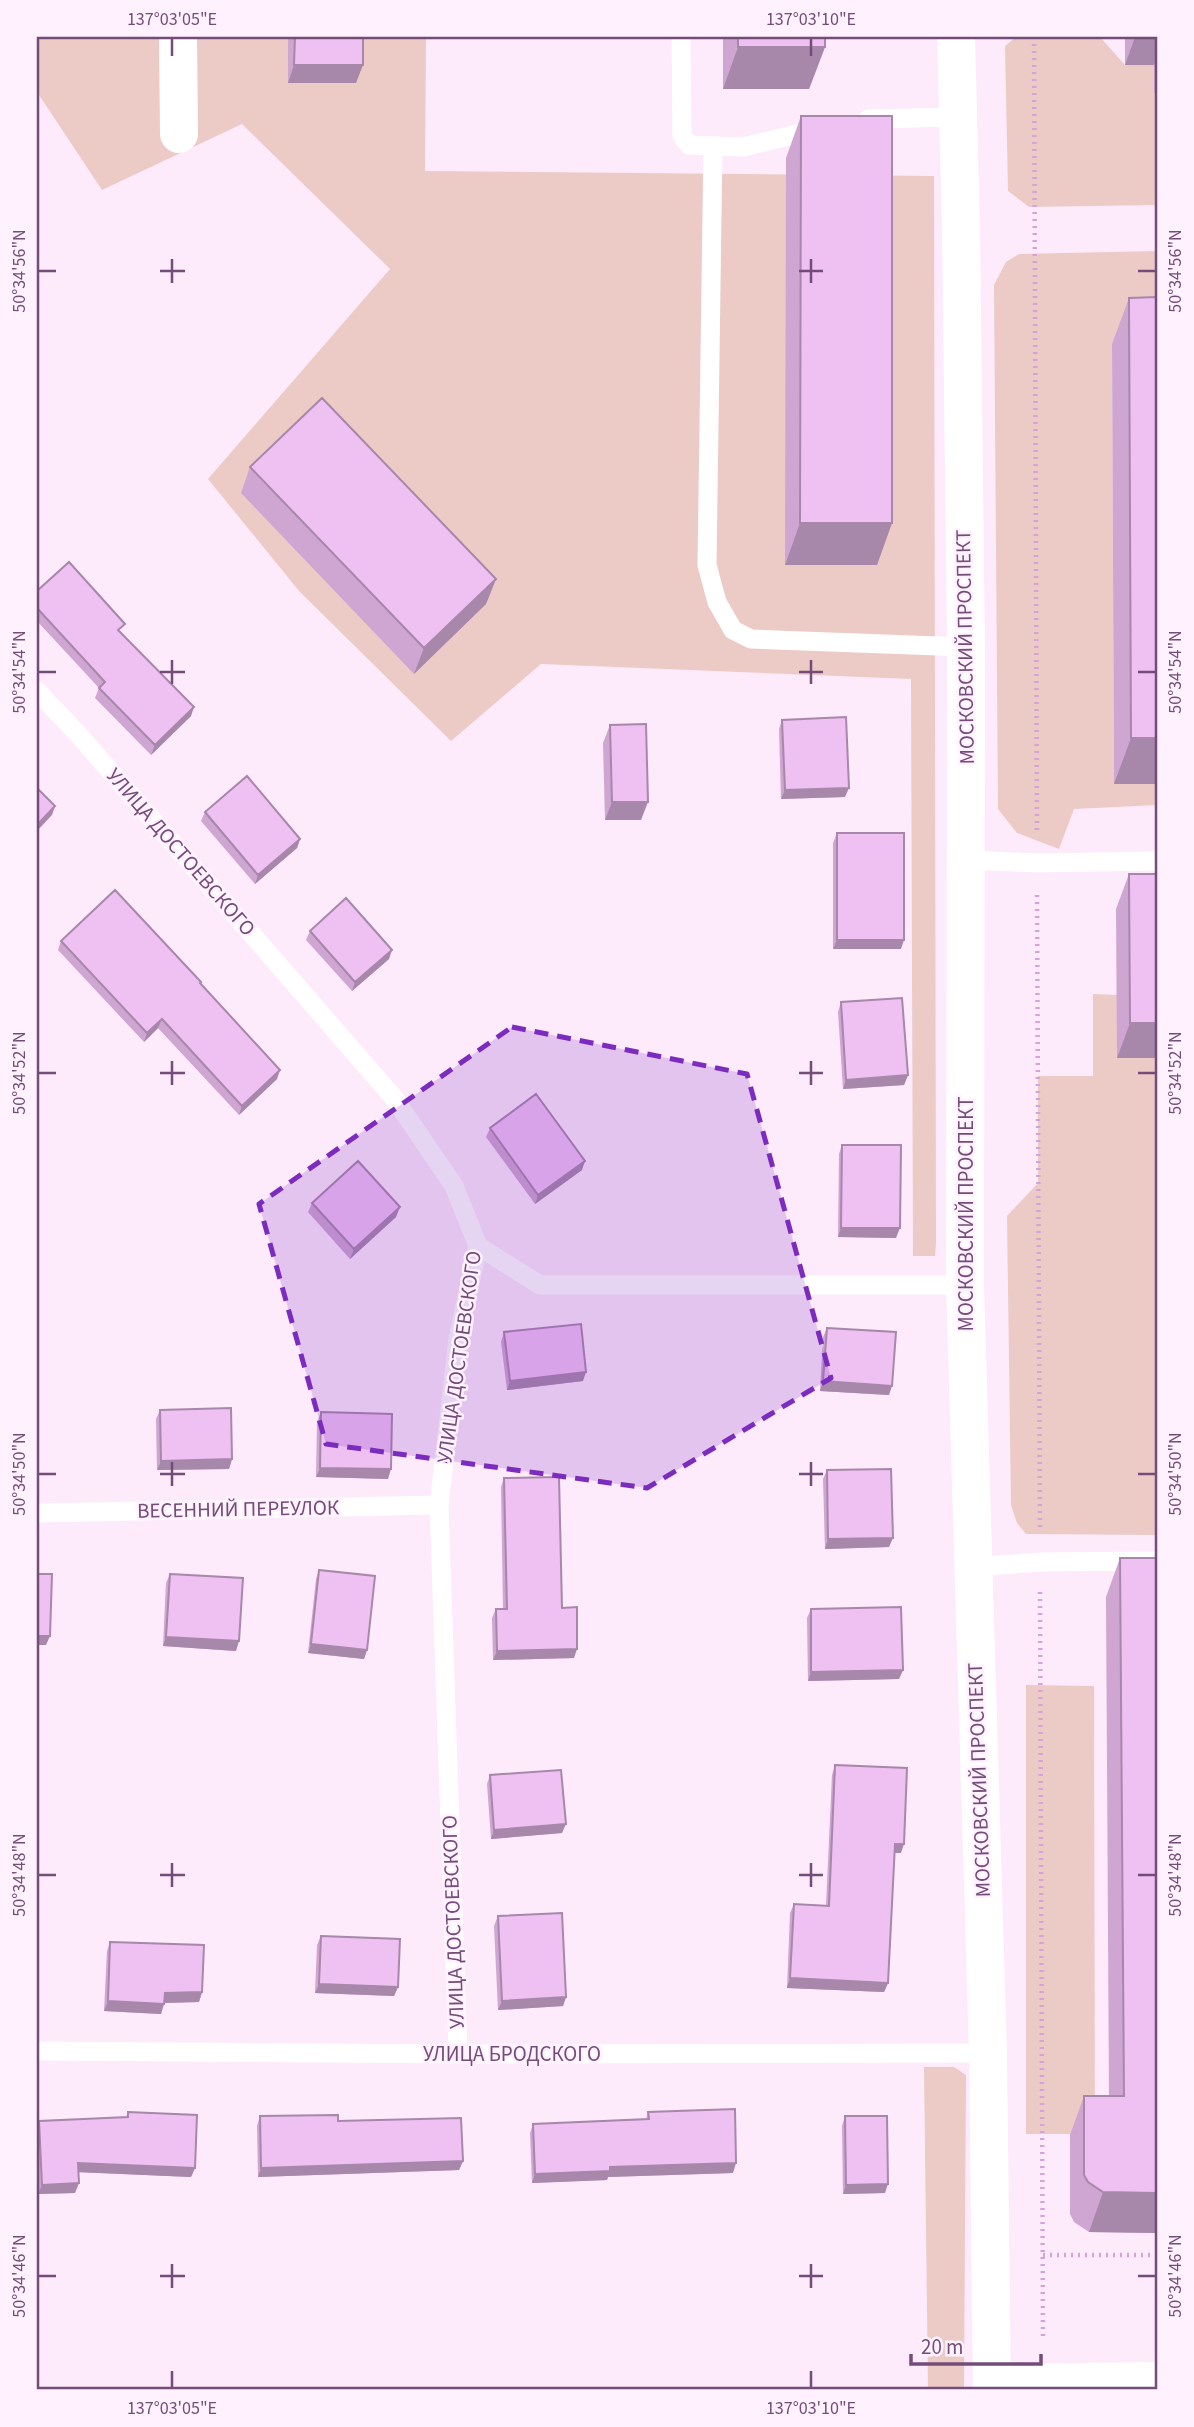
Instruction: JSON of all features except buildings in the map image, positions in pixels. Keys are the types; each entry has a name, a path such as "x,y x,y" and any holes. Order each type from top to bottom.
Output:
{"street":[{"path":"178,37 179,134"},
{"name":"МОСКОВСКИЙ ПРОСПЕКТ","path":"956,37 966,647 965,1285 988,2053 992,2387"},
{"path":"992,2387 1157,2381"}],"lane":[{"path":"681,37 682,136 689,145 743,147 842,122 958,117"},
{"path":"713,146 706,565 717,601 733,631 751,639 966,647"},
{"name":"УЛИЦА ДОСТОЕВСКОГО","path":"37,691 78,734 394,1098 454,1186 478,1246 458,1339 439,1505 458,2054"},
{"path":"967,860 1037,863 1157,861"},
{"path":"478,1246 540,1285 965,1285"},
{"name":"ВЕСЕННИЙ ПЕРЕУЛОК","path":"37,1513 439,1505"},
{"path":"973,1567 1040,1562 1157,1560"},
{"name":"УЛИЦА БРОДСКОГО","path":"37,2051 458,2054 988,2053"}],"path":[{"path":"1034,37 1042,2341"},
{"path":"1042,2255 1157,2255"}],"highlighted area":[{"path":"512,1027 747,1074 831,1378 647,1488 326,1444 259,1204"}],"shaded area":[{"path":"37,37 426,37 425,171 934,176 935,1256 913,1256 911,679 541,664 451,741 299,591 208,479 390,269 242,124 102,190 37,92"},
{"path":"1016,37 1100,37 1125,65 1154,65 1157,93 1157,205 1029,207 1008,191 1005,46"},
{"path":"1157,251 1157,343 1112,344 1114,784 1157,784 1157,805 1074,809 1059,849 1017,833 998,809 994,285 1006,262 1019,254"},
{"path":"1093,994 1117,995 1117,1058 1157,1058 1157,1535 1026,1534 1017,1523 1011,1505 1007,1216 1038,1183 1038,1076 1093,1076"},
{"path":"1026,1685 1094,1686 1095,2134 1026,2134"},
{"path":"924,2067 954,2067 966,2075 964,2390 928,2390"}]}
